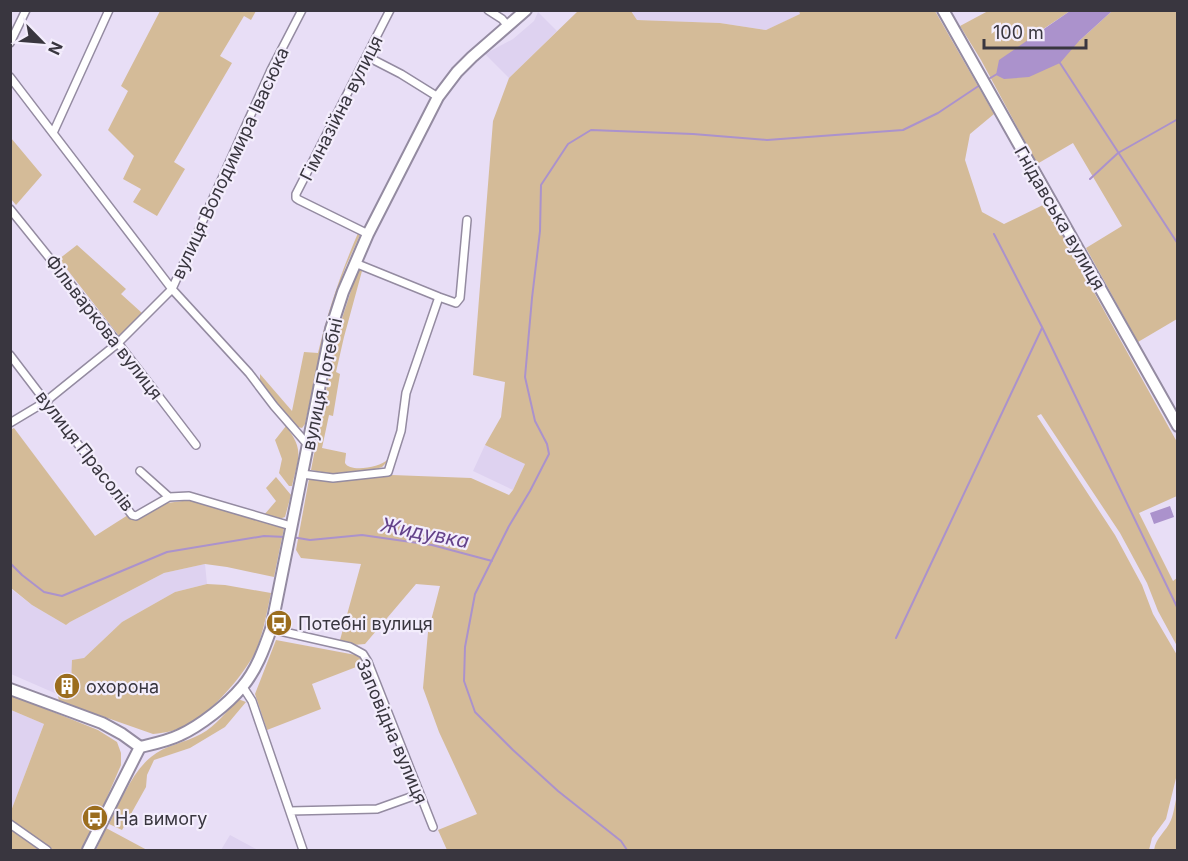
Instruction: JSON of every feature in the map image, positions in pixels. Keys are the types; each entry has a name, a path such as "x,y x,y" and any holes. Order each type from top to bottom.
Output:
{"street":[{"path":"10,43 26,10"},
{"path":"53,133 110,10"},
{"name":"вулиця Володимира Івасюка","path":"10,423 45,402 118,343 172,289 271,70 302,10"},
{"name":"Гімназійна вулиця","path":"368,234 299,200 296,194 390,10"},
{"path":"488,10 508,26"},
{"name":"вулиця Потебні","path":"140,747 180,735 209,718 243,687 262,652 271,629 331,329 343,292 368,234 438,97 472,57 526,10"},
{"name":"Гнідавська вулиця","path":"943,10 1178,426"},
{"path":"368,57 438,97"},
{"path":"10,77 172,289 249,373 308,445"},
{"name":"Фільваркова вулиця","path":"10,208 196,445"},
{"path":"355,263 454,303 459,300 467,220"},
{"path":"302,474 333,478 388,472 401,431 406,393 439,297"},
{"name":"вулиця Прасолів","path":"10,355 132,515 136,516 170,497"},
{"path":"140,471 170,497 196,497 291,529"},
{"name":"Заповідна вулиця","path":"271,629 350,647 363,654 433,828"},
{"path":"243,687 252,701 303,850"},
{"path":"10,689 102,723 140,747 88,850"},
{"path":"290,811 377,809 419,794"},
{"path":"10,824 47,850"}],"shaded area":[{"path":"799,10 801,14 766,30 720,23 637,20 631,11"},
{"path":"160,11 256,11 251,20 244,16 220,56 232,63 174,162 185,169 157,216 133,202 141,189 123,179 134,156 108,130 128,91 121,86"},
{"path":"578,11 631,11 637,20 720,23 766,30 800,14 799,11 935,11 994,114 970,134 965,160 982,212 1004,224 1045,204 1177,442 1177,496 1139,513 1173,581 1177,578 1177,646 1120,533 1041,414 1037,416 1115,535 1142,585 1153,614 1177,655 1177,774 1166,819 1152,838 1149,850 447,850 438,830 477,814 439,732 423,688 428,632 440,586 416,584 365,644 353,645 340,640 361,564 301,558 296,550 309,479 333,481 392,475 471,478 509,495 513,490 525,464 485,445 501,417 505,382 473,375 493,121 509,78"},
{"path":"988,11 1070,11 1033,36 1079,41 1112,11 1177,11 1177,319 1138,342 1086,248 1122,226 1073,143 1037,164 960,26"},
{"path":"1070,11 1112,11 1079,41 1060,63 1029,77 1004,79 996,75 999,60"},
{"path":"538,12 557,31 509,78 485,54 513,39 534,21"},
{"path":"11,138 42,175 16,205 11,199"},
{"path":"358,233 360,235 329,314 305,424 302,428 294,426 260,383 260,374 292,411 304,352 318,353 335,292"},
{"path":"77,245 126,289 121,294 142,313 119,336 59,259"},
{"path":"358,269 362,271 336,372 340,374 333,416 329,415 322,448 346,453 345,463 353,468 372,467 384,463 392,449 389,460 382,467 369,471 333,474 311,470 337,334"},
{"path":"286,426 298,449 298,461 292,486 289,486 279,473 282,459 275,440"},
{"path":"14,428 95,536 128,515 135,519 167,503 190,500 284,528 274,577 205,564 164,573 66,625 32,605 11,588 10,430"},
{"path":"485,445 525,464 513,490 473,471"},
{"path":"276,477 291,495 285,517 279,519 264,515 276,501 266,488"},
{"path":"1170,506 1174,517 1154,524 1150,513"},
{"path":"205,564 207,584 175,592 122,622 84,658 71,672 71,683 66,698 11,674 10,588 32,605 66,625 164,573"},
{"path":"207,584 271,593 262,634 252,658 228,690 198,718 176,730 153,734 59,701 58,696 66,698 71,683 72,660 84,658 122,622 175,592"},
{"path":"276,640 361,656 364,664 312,684 321,709 267,730 255,694"},
{"path":"11,695 98,730 117,742 121,753 121,765 102,809 97,807 88,826 92,829 81,850 53,850 11,821 11,811 44,724 11,710"},
{"path":"238,699 246,702 225,727 190,748 154,760 147,775 146,787 122,830 109,824 127,788 144,763 162,750 195,737 212,727"},
{"path":"11,710 44,724 11,811"},
{"path":"1177,795 1177,850 1154,850 1171,820"},
{"path":"106,828 147,850 96,850"},
{"path":"11,829 41,850 11,850"},
{"path":"230,835 258,850 221,850"}],"waterway":[{"path":"1060,63 1178,244"},
{"path":"987,80 997,74"},
{"path":"627,850 621,841 558,791 475,712 464,681 465,647 475,594 549,454 547,444 535,421 525,377 540,231 541,185 568,144 591,130 767,140 903,130 938,113 980,85"},
{"path":"1090,179 1118,153 1178,119"},
{"path":"994,234 1042,327 1178,609"},
{"path":"896,638 1042,328"},
{"name":"Жидувка","path":"292,537 310,540 362,535 432,545 492,561"},
{"name":"Жидувка","path":"10,563 44,592 62,596 167,552 264,536 286,537"}],"place":[{"name":"Потебні вулиця","path":"279,623"},
{"name":"охорона","path":"67,686"},
{"name":"На вимогу","path":"95,818"}]}
